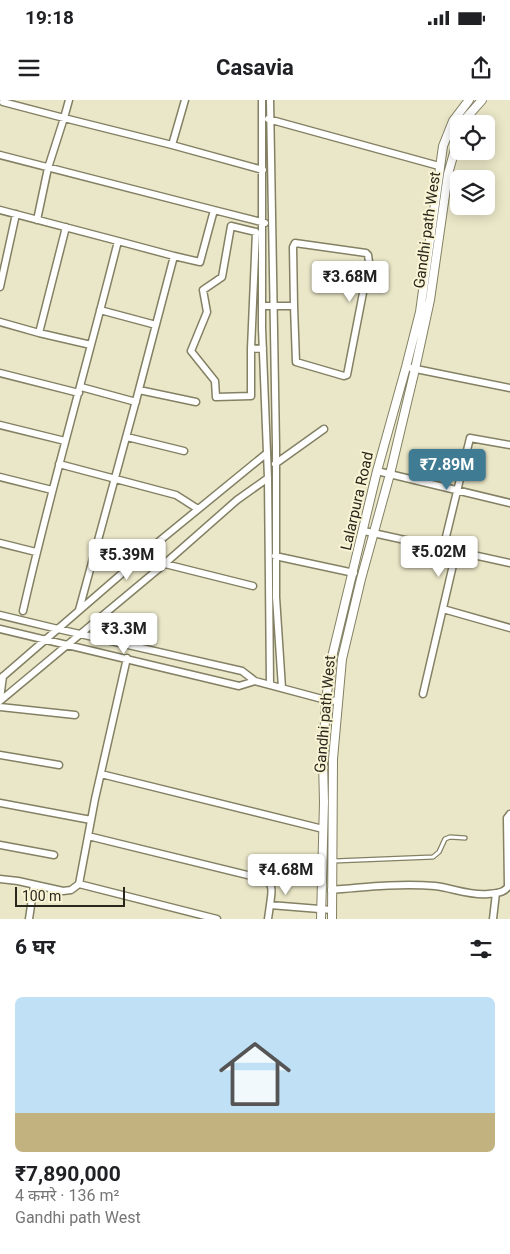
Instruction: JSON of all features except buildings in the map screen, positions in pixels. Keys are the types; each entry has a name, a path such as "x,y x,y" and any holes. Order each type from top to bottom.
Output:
{"street":[{"path":"37,220 48,168 69,100"},
{"path":"172,145 185,100"},
{"path":"270,685 268,470 262,306 263,170 261,100 270,102 271,119 276,597 282,688"},
{"name":"Lalarpura Road","path":"321,919 323,761 326,700 332,657 377,471 406,367 421,303 439,166 447,133 453,121 469,100"},
{"path":"469,115 482,100"},
{"path":"4,102 263,170"},
{"path":"262,117 439,166"},
{"path":"0,155 272,224"},
{"name":"Gandhi path West","path":"332,919 333,759 342,659 415,369 430,300 448,174 452,160"},
{"path":"0,210 200,262 214,210"},
{"path":"0,287 16,214"},
{"path":"231,226 256,232 251,349 251,396 216,397 215,381 191,351 207,312 203,290 222,277 231,226"},
{"path":"39,333 66,227"},
{"path":"23,611 36,552 118,242"},
{"path":"295,243 368,255 369,262 347,375 330,373 296,362 294,306 293,246 295,243"},
{"path":"78,610 136,402 174,256"},
{"path":"262,306 294,306"},
{"path":"100,310 156,325"},
{"path":"0,322 91,345"},
{"path":"251,349 273,341"},
{"path":"406,367 510,388"},
{"path":"0,373 136,402"},
{"path":"139,390 196,402"},
{"path":"265,399 275,399"},
{"path":"0,424 65,441"},
{"path":"268,470 324,429"},
{"path":"126,437 184,451"},
{"path":"444,549 470,438 510,445"},
{"path":"0,700 2,677 78,610 267,453"},
{"path":"59,464 176,496 198,509"},
{"path":"377,471 510,503"},
{"path":"0,477 52,490"},
{"path":"0,700 165,564 237,500 268,478"},
{"path":"364,531 510,563"},
{"path":"0,543 36,552"},
{"path":"423,694 456,552"},
{"path":"268,554 354,572"},
{"path":"165,564 253,586"},
{"path":"443,609 510,628"},
{"path":"0,615 242,671 255,681 326,700 338,701"},
{"path":"0,629 239,686 255,681"},
{"path":"0,879 63,891 71,890 79,884 91,820 127,658"},
{"path":"0,707 75,715"},
{"path":"0,755 59,765"},
{"path":"101,774 323,829"},
{"path":"0,803 91,820"},
{"path":"331,890 378,886 434,886 485,895 502,893 509,886 507,818 510,814"},
{"path":"88,836 269,881 271,885 268,919"},
{"path":"0,845 54,855"},
{"path":"79,884 217,919"},
{"path":"29,919 34,885"},
{"path":"493,919 496,893"},
{"path":"270,905 332,910"}],"lane":[{"path":"332,861 433,857 439,852 445,839 450,837 465,838"}]}
